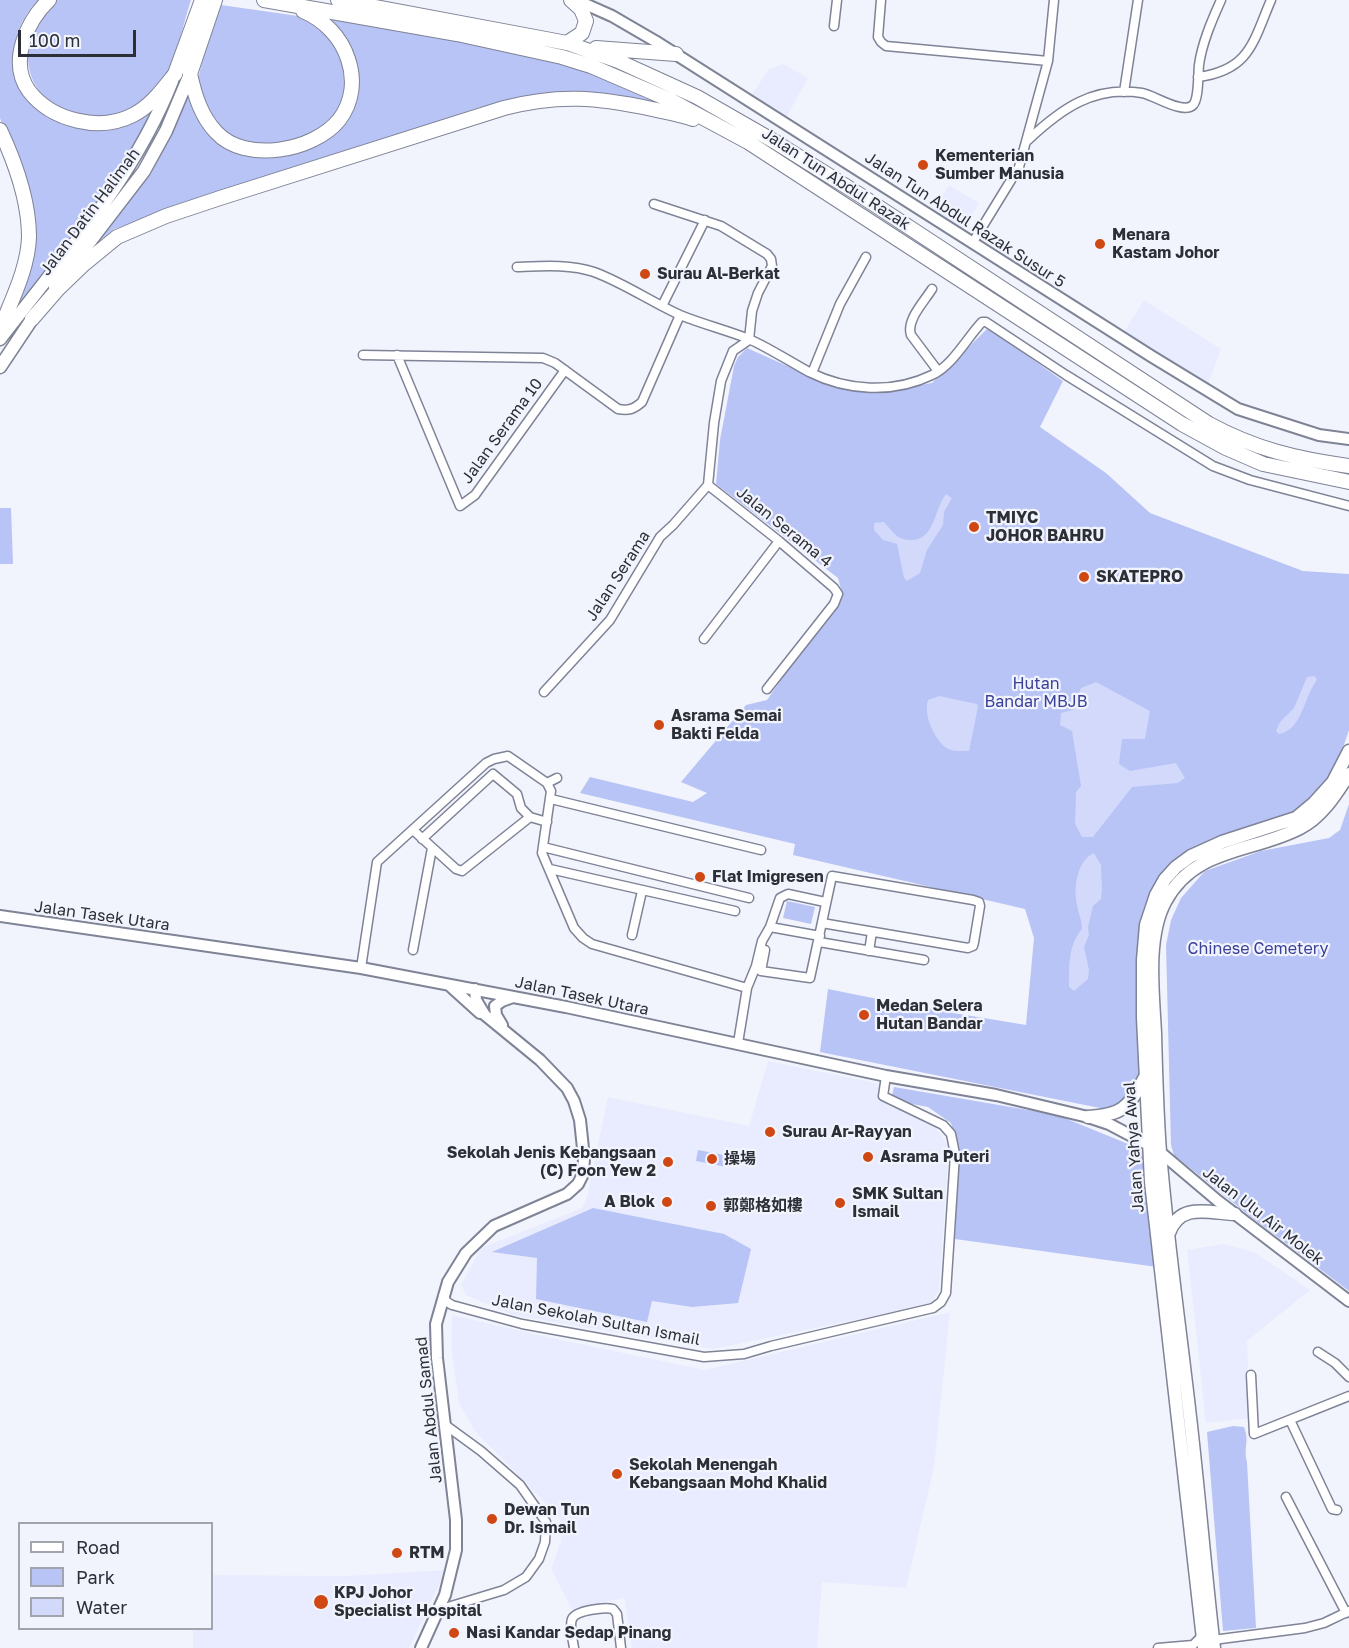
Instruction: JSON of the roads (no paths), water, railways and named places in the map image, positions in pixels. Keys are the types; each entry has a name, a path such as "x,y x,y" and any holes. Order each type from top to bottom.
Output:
{"main road":[{"path":"49,0 29,25 23,40 21,56 21,69 29,91 49,109 85,122 119,121 147,106 185,69 202,114 217,134 232,145 250,150 280,150 303,144 324,134 339,119 348,103 352,86 351,69 345,47 331,29 309,13 285,4"},
{"name":"Jalan Datin Halimah","path":"0,367 67,270 144,171 166,131 185,69 202,0"},
{"name":"Jalan Datin Halimah","path":"0,339 80,235 141,149 164,102 185,69 215,0"},
{"name":"Jalan Tun Abdul Razak","path":"264,0 457,34 562,57 591,66 670,100 748,142 1191,428 1226,448 1263,464 1349,482"},
{"name":"Jalan Tun Abdul Razak","path":"338,0 573,45 618,61 697,96 860,195 1209,424 1240,440 1278,453 1300,459 1349,466"},
{"path":"573,45 582,33 586,21 582,9 574,0"},
{"path":"573,45 676,54"},
{"path":"32,319 58,289 117,237 166,216 239,192 533,101 567,97 599,99 632,105 690,117 748,142"},
{"path":"0,130 11,153 26,211 29,239 21,275 0,330"},
{"name":"Jalan Yahya Awal","path":"1204,1644 1151,1182 1145,1077 1143,960 1146,925 1156,895 1165,879 1176,867 1206,848 1296,818 1314,803 1333,782 1349,751"},
{"name":"Jalan Yahya Awal","path":"1204,1644 1160,1152 1154,937 1164,903 1177,882 1197,866 1228,852 1301,828 1317,816 1335,796 1349,774"},
{"path":"1088,1117 1108,1116 1126,1107 1145,1077"},
{"path":"1168,1234 1175,1219 1188,1213 1195,1211 1235,1214"}],"street":[{"name":"Jalan Tun Abdul Razak Susur 5","path":"574,0 612,16 676,54 1238,409 1319,435 1349,439"},
{"path":"834,26 837,0"},
{"path":"881,0 878,37 886,46 1048,61"},
{"path":"973,242 1019,167 1048,61 1054,0"},
{"path":"1125,92 1138,0"},
{"path":"1028,140 1051,119 1087,97 1106,93 1143,93 1185,109 1192,106 1196,99 1205,44 1221,0"},
{"path":"1198,77 1214,75 1242,60 1252,45 1271,0"},
{"path":"1036,110 1051,119"},
{"path":"654,204 721,226 771,259 772,266 758,293 752,311 749,339 733,351 722,381 714,423 708,485"},
{"path":"662,306 705,220"},
{"path":"812,373 840,304 866,257"},
{"path":"517,267 558,266 594,272 680,315 749,339 812,373 850,386 877,389 902,386 938,371 946,365 981,322 986,322 1066,375 1213,466 1250,480 1349,506"},
{"path":"932,289 910,323 909,330 938,371"},
{"path":"363,355 543,358 555,363 618,409 626,410 635,408 642,402 680,315"},
{"name":"Jalan Serama 10","path":"397,355 460,506 475,495 565,370"},
{"name":"Jalan Serama 4","path":"708,485 779,541 834,588 838,595 767,689"},
{"name":"Jalan Serama","path":"544,692 610,620 660,537 708,485"},
{"path":"704,639 779,541"},
{"path":"418,834 494,759 504,756 512,758 547,783 552,791 544,821 542,853 573,928 583,938 592,944 747,988"},
{"path":"361,968 377,862 418,834 493,774 517,794 521,808 530,817 544,821"},
{"path":"547,783 557,778"},
{"path":"551,799 761,849"},
{"path":"418,834 456,869 462,871 530,817"},
{"path":"543,847 749,898"},
{"path":"413,950 432,848"},
{"path":"549,869 735,911"},
{"path":"760,949 765,950 761,971 810,978 832,876 973,900 980,904 974,942 970,948 822,923"},
{"path":"632,935 642,891"},
{"path":"738,1043 747,988 780,898 785,895 825,902"},
{"name":"Jalan Tasek Utara","path":"0,916 361,968 475,989 738,1043 886,1077 996,1095 1088,1117 1108,1124 1149,1145"},
{"path":"770,927 868,951 924,960"},
{"path":"868,951 872,932"},
{"path":"446,984 486,1020 495,1022"},
{"name":"Jalan Abdul Samad","path":"421,1648 450,1578 456,1550 456,1520 438,1378 436,1341 436,1324 443,1296 458,1264 494,1226 567,1194 578,1184 583,1174 580,1120 567,1088 540,1060 485,1015 478,1005 475,989"},
{"path":"506,1031 495,1009 499,1003 513,997"},
{"name":"Jalan Sekolah Sultan Ismail","path":"443,1296 452,1305 522,1324 704,1357 744,1354 933,1308 941,1302 946,1293 954,1141 943,1125 883,1096 886,1077"},
{"name":"Jalan Ulu Air Molek","path":"1149,1145 1349,1301"},
{"path":"1318,1352 1335,1363 1349,1377"},
{"path":"1251,1375 1253,1434 1349,1396"},
{"path":"1290,1420 1332,1509 1336,1509"},
{"path":"438,1610 504,1590 526,1578 539,1559 547,1529 546,1522 520,1485 481,1451 444,1424"},
{"path":"1158,1648 1204,1644 1305,1628 1324,1623 1348,1612 1286,1497"},
{"path":"574,1648 571,1626 576,1614 607,1608 613,1609 617,1614 621,1648"}],"water":[{"path":"946,494 952,498 944,512 943,525 927,550 920,573 907,581 904,578 897,544 883,540 874,530 874,523 884,522 902,539 919,539 925,535 933,523"},
{"path":"1314,676 1317,679 1299,718 1286,732 1279,734 1276,731 1280,722 1294,708 1307,677"},
{"path":"1096,682 1150,711 1145,739 1122,739 1119,764 1130,771 1176,763 1185,778 1178,783 1132,787 1093,837 1082,837 1075,824 1076,792 1081,786 1072,731 1060,725 1061,713 1073,710 1081,688"},
{"path":"939,696 977,704 969,751 948,749 933,732 928,719 928,700"},
{"path":"1094,853 1101,865 1101,899 1093,906 1088,927 1089,935 1084,947 1089,970 1088,979 1074,991 1069,987 1070,956 1077,935 1082,929 1076,898 1076,883 1080,868"}],"place":[{"name":"Kementerian Sumber Manusia","path":"923,165"},
{"name":"Menara Kastam Johor","path":"1100,244"},
{"name":"Surau Al-Berkat","path":"645,274"},
{"name":"TMIYC JOHOR BAHRU","path":"974,527"},
{"name":"SKATEPRO","path":"1084,577"},
{"name":"Asrama Semai Bakti Felda","path":"659,725"},
{"name":"Flat Imigresen","path":"700,877"},
{"name":"Medan Selera Hutan Bandar","path":"864,1015"},
{"name":"Surau Ar-Rayyan","path":"770,1132"},
{"name":"Asrama Puteri","path":"868,1157"},
{"name":"操場","path":"712,1159"},
{"name":"Sekolah Jenis Kebangsaan (C) Foon Yew 2","path":"668,1162"},
{"name":"A Blok","path":"667,1202"},
{"name":"SMK Sultan Ismail","path":"840,1203"},
{"name":"郭鄭格如樓","path":"711,1206"},
{"name":"Sekolah Menengah Kebangsaan Mohd Khalid","path":"617,1474"},
{"name":"Dewan Tun Dr. Ismail","path":"492,1519"},
{"name":"RTM","path":"397,1553"},
{"name":"KPJ Johor Specialist Hospital","path":"321,1602"},
{"name":"Nasi Kandar Sedap Pinang","path":"454,1633"}],"park label":[{"name":"Hutan Bandar MBJB","path":"1036,693"},
{"name":"Chinese Cemetery","path":"1258,949"}]}
